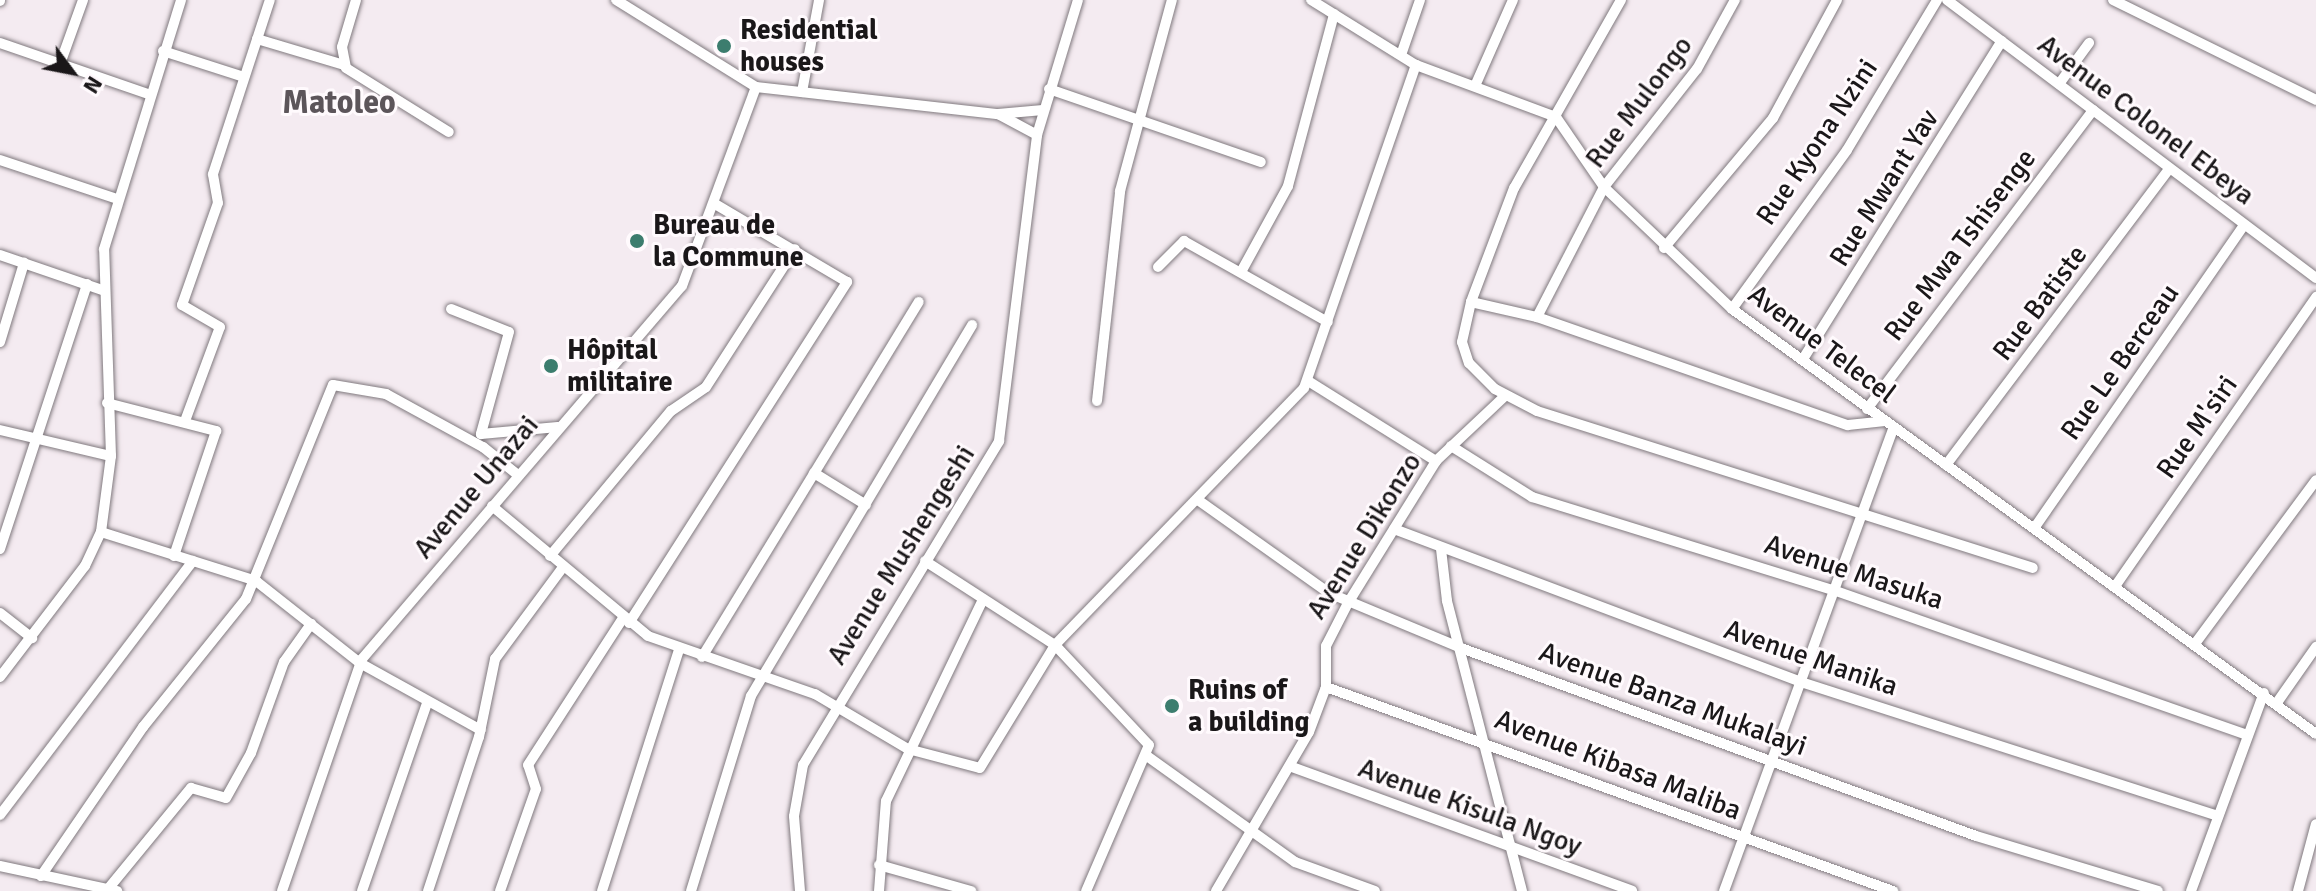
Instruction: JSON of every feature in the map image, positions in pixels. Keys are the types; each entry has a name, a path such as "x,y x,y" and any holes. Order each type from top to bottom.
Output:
{"street":[{"path":"60,64 83,0"},
{"path":"0,677 85,566 101,532 111,456 102,290 114,198 181,0"},
{"path":"185,421 220,325 182,305 218,203 213,174 270,0"},
{"path":"344,65 343,41 356,0"},
{"path":"616,0 756,87 998,114 1043,110"},
{"path":"802,92 819,0"},
{"name":"Avenue Mushengeshi","path":"800,891 796,793 834,707 999,441 1037,135 1078,0"},
{"path":"1097,401 1120,191 1172,0"},
{"path":"1311,0 1416,65 1556,117"},
{"path":"1401,55 1420,0"},
{"path":"1475,86 1513,0"},
{"path":"1621,0 1520,175 1471,302 1464,356 1505,396 1864,510 2033,568"},
{"name":"Rue Mulongo","path":"1537,317 1604,187 1697,69 1735,0"},
{"path":"1664,248 1773,118 1837,0"},
{"name":"Rue Kyona Nzini","path":"1732,309 1847,150 1937,0"},
{"name":"Avenue Colonel Ebeya","path":"1947,0 2316,278"},
{"path":"2113,0 2316,100"},
{"path":"1241,272 1291,178 1334,14"},
{"path":"257,39 344,65 449,132"},
{"name":"Rue Mwant Yav","path":"1803,359 2002,41"},
{"path":"0,43 148,94"},
{"path":"2059,84 2089,43"},
{"path":"163,51 244,77"},
{"path":"492,506 626,620 679,649 765,674 834,707 908,749 984,766 1055,645 1198,500 1308,381 1416,65"},
{"name":"Avenue Unazai","path":"282,891 360,663 558,427 682,286 756,87"},
{"path":"1049,89 1261,162"},
{"name":"Rue Mwa Tshisenge","path":"1867,409 2093,110"},
{"path":"998,114 1037,135"},
{"name":"Avenue Telecel","path":"1556,117 1604,187 1664,248 1732,309 1867,409 2197,641 2316,734"},
{"path":"0,160 114,198"},
{"name":"Rue Batiste","path":"1946,465 2169,169"},
{"path":"500,891 536,789 528,765 847,282 715,204"},
{"name":"Rue Le Berceau","path":"2035,527 2244,225"},
{"path":"1158,267 1184,241 1328,322"},
{"path":"550,556 671,411 706,387 795,249"},
{"path":"0,255 102,290"},
{"path":"0,342 24,263"},
{"path":"0,549 87,284"},
{"name":"Rue M'siri","path":"2116,585 2316,297"},
{"path":"702,657 919,302"},
{"path":"1471,302 1537,317 1848,425 1889,424 1836,591 1724,891"},
{"path":"451,309 509,332 482,436 558,427"},
{"path":"691,891 743,713 972,325"},
{"path":"1308,381 1436,461"},
{"path":"41,876 256,581 336,383 386,394 483,447 518,475"},
{"name":"Avenue Dikonzo","path":"1216,891 1292,767 1326,687 1326,646 1348,603 1436,461 1505,396"},
{"path":"107,403 185,421 216,435 174,556"},
{"path":"0,430 39,434 111,456"},
{"name":"Avenue Masuka","path":"1451,446 1522,494 1836,591 2248,735"},
{"path":"814,473 866,505"},
{"path":"2197,641 2316,480"},
{"name":"Avenue Banza Mukalayi","path":"1198,500 1348,603 1461,648 1976,836 2158,891"},
{"name":"Avenue Manika","path":"1394,529 1801,682 2218,816"},
{"path":"101,532 256,581 360,663 427,703 481,730"},
{"path":"1441,549 1481,738 1522,891"},
{"path":"0,815 193,561"},
{"path":"925,561 1055,645 1148,742 1147,756 1101,845 1086,891"},
{"path":"428,891 481,730 498,653 563,567"},
{"path":"879,891 881,817 908,749 983,599"},
{"path":"0,613 32,638"},
{"path":"0,866 112,890 191,788 226,798 251,753 284,662 311,624"},
{"path":"2276,704 2316,647"},
{"path":"602,891 679,649"},
{"name":"Avenue Kibasa Maliba","path":"1326,687 1481,738 1893,891"},
{"path":"2191,891 2264,693"},
{"path":"362,891 427,703"},
{"path":"1147,756 1295,862 1375,891"},
{"name":"Avenue Kisula Ngoy","path":"1292,767 1632,891"},
{"path":"2298,891 2316,824"},
{"path":"879,865 971,891"}],"place":[{"name":"Residential houses","path":"724,46"},
{"name":"Bureau de la Commune","path":"637,241"},
{"name":"Hôpital militaire","path":"551,366"},
{"name":"Ruins of a building","path":"1172,706"}],"district":[{"name":"Matoleo","path":"339,103"}]}
